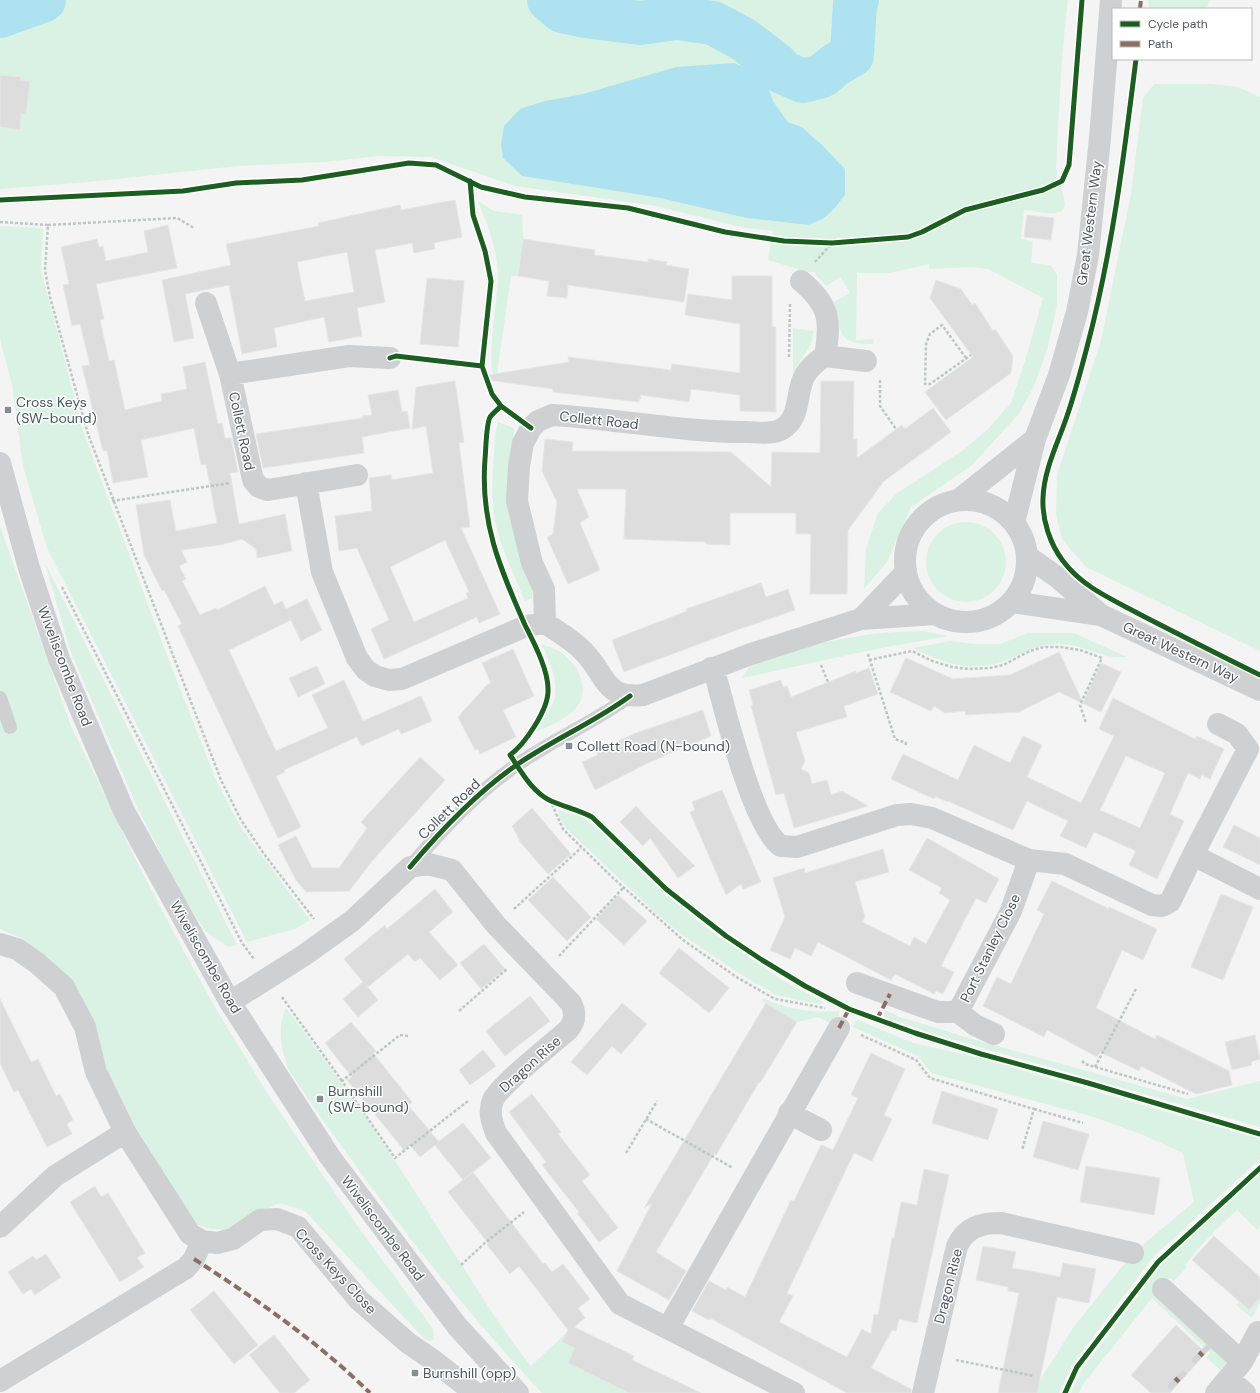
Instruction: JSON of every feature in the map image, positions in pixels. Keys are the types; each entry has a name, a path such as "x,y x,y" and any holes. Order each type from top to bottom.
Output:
{"main road":[{"name":"Wiveliscombe Road","path":"0,463 29,568 59,659 90,732 124,811 230,1002 330,1157 457,1326 518,1393"}],"street":[{"name":"Great Western Way","path":"1014,523 1035,440 1059,375 1077,312 1088,254 1110,52 1111,0"},
{"path":"801,281 817,296 827,316 829,331 825,356 873,368"},
{"name":"Collett Road","path":"206,303 230,374 253,480 259,487 268,490 357,475"},
{"name":"Collett Road","path":"230,374 349,356 390,358"},
{"name":"Collett Road","path":"825,356 816,361 805,376 794,416 788,424 775,432 729,432 667,428 552,415 538,421 531,428 523,443 519,466 517,501 532,563 544,589 545,623 572,641 584,652 607,686 614,692 630,696 643,695 751,654 861,619 935,614"},
{"path":"957,501 1035,440"},
{"path":"306,483 322,572 357,658 366,670 375,676 389,680 402,679 526,626 545,623"},
{"path":"973,500 988,504 1002,512 1014,523 1023,539 1027,556 1026,573 1021,589 1012,602 995,615 976,622 955,621 935,614 922,603 912,589 906,572 906,553 911,534 922,518 938,507 957,501 973,500"},
{"name":"Great Western Way","path":"1027,556 1057,577 1101,615 1260,690"},
{"name":"Collett Road","path":"861,619 906,572"},
{"name":"Great Western Way","path":"1012,602 1101,615"},
{"path":"711,668 746,781 770,835 781,846 788,848 797,847 897,815 911,814 932,818 1029,860 1064,864 1152,905 1162,906 1170,902 1193,855 1254,750 1238,734 1218,724"},
{"path":"1193,855 1260,889"},
{"name":"Port Stanley Close","path":"958,1012 1011,911 1029,860"},
{"name":"Dragon Rise","path":"410,867 428,864 452,870 497,926 571,1003 574,1014 572,1026 498,1092 493,1100 490,1115 496,1133 615,1300 623,1307 668,1328 794,1393"},
{"name":"Collett Road","path":"230,1002 329,938 357,916 410,867"},
{"path":"0,944 22,952 64,987 85,1027 96,1072 125,1132 190,1234 202,1241 194,1259 186,1268 0,1381"},
{"name":"Port Stanley Close","path":"857,983 938,1012 958,1012 975,1024 994,1034"},
{"path":"668,1328 789,1113 847,1030"},
{"path":"789,1113 821,1130"},
{"path":"0,1227 55,1176 125,1132"},
{"name":"Cross Keys Close","path":"202,1241 217,1243 233,1239 260,1220 277,1219 298,1227 359,1300 408,1343 436,1362 474,1393"},
{"name":"Dragon Rise","path":"923,1393 957,1246 967,1231 976,1226 1001,1223 1133,1253"},
{"path":"1163,1289 1242,1362"},
{"path":"1230,1388 1258,1332"},
{"path":"487,1393 502,1377"}],"lane":[{"name":"Collett Road","path":"410,867 467,805 517,765 630,696"},
{"path":"0,698 10,727"}],"path":[{"path":"0,222 48,225 177,218 194,228"},
{"path":"48,225 45,270 50,297 88,434 112,501 221,780 240,820 264,854 329,938"},
{"path":"789,359 801,281 832,243"},
{"path":"966,358 942,325 930,334 926,344 925,384 930,384 971,355"},
{"path":"873,368 880,406 896,429"},
{"path":"112,501 253,480"},
{"path":"60,583 242,944 268,977 395,1158 470,1099"},
{"path":"870,660 912,651 944,665 969,669 1003,665 1030,651 1044,648 1061,647 1080,650 1102,658 1080,705 1086,723"},
{"path":"868,654 895,739 906,743 905,746"},
{"path":"821,665 828,682"},
{"path":"550,800 563,830 659,923 732,974 775,1000 827,1008"},
{"path":"497,926 581,848"},
{"path":"543,973 623,888"},
{"path":"459,1011 524,954"},
{"path":"1095,1067 1136,989"},
{"path":"847,1030 916,1060 930,1078 1083,1123"},
{"path":"342,1081 400,1035 408,1036"},
{"path":"1082,1061 1085,1064 1188,1094"},
{"path":"626,1153 657,1101"},
{"path":"1022,1150 1034,1109"},
{"path":"646,1119 752,1180"},
{"path":"461,1264 486,1242 542,1198"},
{"path":"932,1355 1034,1376"}],"green space":[{"path":"0,0 1068,0 1062,63 1056,167 1065,205 1061,211 1057,213 1024,210 1021,239 1033,241 1031,263 1050,265 1057,274 1057,304 1048,347 1034,386 1019,414 971,466 911,507 887,562 864,589 866,549 878,513 896,494 962,451 988,429 1011,403 1043,298 988,269 972,267 929,269 929,264 889,273 857,273 856,340 874,339 873,344 853,342 843,335 840,329 834,302 850,293 840,277 826,286 815,274 816,272 807,272 768,260 773,231 745,228 656,206 515,186 431,157 379,156 324,162 238,166 88,182 0,189 0,127 19,130 0,112 26,115 30,81 20,80 21,77 0,75","holes":["766,80 773,101 788,122 802,127 845,169 845,195 834,209 823,219 808,225 746,218 660,198 522,176 503,158 545,101 583,94"]},
{"path":"1148,0 1211,0 1207,8 1149,8"},
{"path":"1154,84 1211,84 1238,87 1260,97 1260,651 1086,567 1062,539 1056,514 1057,475 1101,341 1131,194 1143,98"},
{"path":"478,201 494,211 522,215 523,239 518,276 511,276 496,381 493,374 492,362 492,333 498,281 497,260 492,240"},
{"path":"0,226 43,228 41,270 84,434 168,658 216,780 242,829 310,920 295,929 247,942 47,548 23,466 12,385 0,339"},
{"path":"793,328 814,331 811,344 793,373"},
{"path":"498,422 514,428 511,465 533,590 532,598 525,601 501,543 493,508 493,468 496,429"},
{"path":"958,522 974,522 995,533 1006,554 1006,570 995,591 974,602 958,602 944,596 937,591 932,584 926,570 926,554 932,540 937,533 944,528"},
{"path":"0,526 71,726 136,860 174,933 216,1009 271,1099 359,1228 433,1329 434,1339 432,1341 426,1340 415,1329 305,1211 280,1203 257,1213 230,1230 211,1229 196,1224 118,1100 48,958 21,938 0,929"},
{"path":"45,563 237,945 228,947 204,930 180,891 138,809 70,650"},
{"path":"923,631 948,636 876,649 742,678 751,666 772,657 811,646 858,636"},
{"path":"1028,633 1074,633 1127,657 1110,656 1077,646 1059,644 1035,648 990,665 967,666 934,658 913,648 950,641 974,644 1000,644"},
{"path":"541,644 555,649 570,660 580,676 583,693 580,701 571,713 555,723 532,734 550,709 555,693 552,670"},
{"path":"558,810 582,817 595,827 661,891 712,932 782,980 825,1003 818,1004 776,995 740,974 684,936 662,919 566,828 560,818"},
{"path":"764,998 781,1005 800,1010 820,1012 839,1011 839,1015 834,1025 818,1017 797,1022 762,1001"},
{"path":"286,1008 362,1112 416,1193 492,1313 517,1349 531,1366 565,1334 579,1339 568,1363 629,1393 542,1393 507,1355 441,1277 377,1195 288,1069 283,1053 281,1038 283,1016"},
{"path":"885,1010 900,1017 972,1039 1187,1099 1260,1081 1260,1127 937,1035 884,1017"},
{"path":"858,1020 913,1043 980,1058 1260,1139 1260,1159 1153,1257 1072,1365 1059,1393 1037,1393 1040,1380 1073,1328 1133,1253 1194,1202 1183,1153 1143,1135 1094,1117 931,1073 918,1056 853,1027 855,1021"},
{"path":"1260,1173 1260,1226 1257,1230 1237,1210 1203,1243 1185,1265 1187,1267 1174,1281 1170,1278 1154,1296 1228,1361 1220,1370 1206,1357 1210,1353 1152,1298 1083,1384 1079,1393 1071,1393 1083,1368 1162,1264"},
{"path":"1260,1298 1260,1303 1252,1318 1236,1305 1239,1302 1249,1310"}],"water":[{"path":"734,63 757,72 766,80 773,101 788,122 802,127 845,169 845,195 834,209 823,219 808,225 746,218 660,198 522,176 503,158 501,145 504,126 520,109 545,101 583,94 676,67"}],"building":[{"path":"0,75 21,77 20,80 30,81 26,115 21,114 20,130 0,127"},
{"path":"455,200 462,237 434,243 435,249 414,253 412,243 375,250 385,302 357,308 362,336 329,342 324,317 274,328 277,347 242,354 229,285 185,294 194,338 174,342 162,280 231,265 226,244 319,226 318,223 400,205 401,210","holes":["347,252 354,292 305,301 297,262"]},
{"path":"1027,215 1054,218 1051,240 1024,237"},
{"path":"168,225 177,268 96,284 104,319 100,320 109,361 114,360 125,410 162,401 161,394 187,389 183,367 205,362 218,424 222,423 225,438 231,438 238,472 230,473 239,524 285,514 292,551 257,558 256,549 242,539 220,545 181,550 187,562 179,566 186,579 182,581 200,615 216,608 217,610 265,586 274,605 282,601 286,609 307,599 322,630 301,641 291,620 229,650 276,751 328,728 312,695 344,680 363,721 421,696 432,721 401,734 399,729 361,746 357,737 284,770 285,772 276,776 301,827 278,838 178,626 182,624 164,590 162,591 144,555 136,505 170,500 176,531 217,523 206,464 201,465 194,428 141,440 148,477 113,483 107,450 103,451 82,366 90,365 80,324 72,326 63,285 69,284 61,247 97,239 99,247 103,246 106,261 148,252 144,231"},
{"path":"523,239 595,250 594,255 648,262 648,259 667,262 666,265 689,269 684,302 568,285 567,298 547,296 549,281 518,276"},
{"path":"732,276 772,276 772,327 776,327 776,412 740,411 740,395 691,389 689,402 641,395 639,402 553,392 553,389 488,380 488,375 569,362 568,357 671,370 672,364 740,373 740,324 685,315 688,294 732,300"},
{"path":"427,278 464,281 458,347 420,344"},
{"path":"936,280 961,289 972,305 975,303 993,331 995,329 1013,356 1011,373 946,420 925,392 973,357 930,298"},
{"path":"455,381 464,442 459,443 470,527 461,528 500,614 479,623 477,617 384,659 371,629 389,620 357,548 339,551 335,516 372,511 369,478 391,475 392,480 433,473 426,426 412,429 416,387","holes":["445,540 469,592 466,593 468,598 414,622 390,567"]},
{"path":"821,381 854,381 853,439 857,439 857,458 902,425 905,429 933,408 951,432 884,481 848,530 847,594 810,594 811,534 796,534 796,513 730,513 730,545 706,544 706,542 624,539 626,489 577,489 589,517 580,523 600,570 568,584 547,537 553,534 557,502 542,471 545,439 573,442 572,451 731,452 771,487 772,452 820,453"},
{"path":"398,390 402,412 407,411 410,428 362,437 364,453 263,468 256,434 363,418 362,416 372,415 368,395"},
{"path":"761,583 766,597 788,589 795,610 624,672 612,640 687,611 686,609"},
{"path":"513,649 534,696 503,710 516,737 480,754 478,749 475,750 458,717 487,685 491,683 482,663"},
{"path":"1059,652 1083,703 1101,663 1121,672 1101,712 1059,692 1019,712 966,715 965,711 945,713 934,706 931,711 890,692 906,658 953,679 1010,675"},
{"path":"317,666 325,684 298,697 289,678"},
{"path":"869,668 878,694 844,706 847,717 796,732 805,761 801,769 809,773 812,784 827,780 831,795 842,791 868,806 794,828 784,793 776,795 751,706 753,705 749,690 781,680 783,687 787,686 791,697 856,671 856,673"},
{"path":"1113,698 1195,739 1197,736 1224,749 1210,779 1202,775 1200,779 1188,773 1170,814 1184,821 1157,879 1129,865 1136,851 1094,832 1086,848 1060,836 1068,821 1027,801 1013,830 948,801 936,797 934,799 891,779 903,754 958,780 974,745 1010,763 1023,736 1042,745 1027,777 1081,803 1114,736 1099,729","holes":["1126,756 1165,773 1140,828 1100,810"]},
{"path":"703,710 711,736 650,762 595,790 582,762 598,755 596,752 633,734"},
{"path":"420,757 445,780 373,860 349,891 306,892 296,880 278,845 296,836 312,868 339,868 367,828 361,822"},
{"path":"722,790 761,882 743,889 741,884 726,895 690,812 695,810 692,802"},
{"path":"636,806 695,866 678,878 650,838 643,846 620,822"},
{"path":"532,808 571,854 548,874 521,843 512,826"},
{"path":"1234,825 1260,838 1260,865 1223,847"},
{"path":"927,838 999,879 986,903 976,898 941,966 954,972 943,994 936,991 934,994 895,974 891,980 818,942 811,956 795,948 790,959 770,950 785,917 773,878 804,868 805,873 883,849 889,872 855,882 865,917 862,922 910,946 914,937 926,944 950,900 939,893 942,888 909,870"},
{"path":"553,877 591,917 567,941 528,900"},
{"path":"1052,881 1109,909 1109,907 1157,929 1143,960 1122,950 1096,1008 1155,1039 1157,1035 1229,1071 1232,1085 1196,1094 1141,1066 1139,1071 1100,1052 1097,1057 1047,1030 1044,1037 983,1006 997,977 1011,984 1044,914 1037,910"},
{"path":"435,889 453,912 429,932 458,965 440,980 420,958 415,962 408,954 368,987 366,985 378,1000 358,1017 343,999 363,982 344,959 385,925 387,929"},
{"path":"1221,894 1253,907 1223,980 1191,967"},
{"path":"618,895 647,921 624,945 596,919"},
{"path":"484,944 505,969 481,989 460,963"},
{"path":"679,948 729,988 709,1013 659,973"},
{"path":"530,996 550,1021 505,1056 486,1031"},
{"path":"0,999 31,1062 38,1059 56,1096 60,1094 73,1120 67,1124 72,1134 47,1147 18,1090 14,1092 0,1063"},
{"path":"622,1003 647,1024 621,1054 612,1046 587,1075 571,1062"},
{"path":"766,1003 797,1022 760,1083 759,1082 716,1155 714,1154 656,1252 686,1271 669,1300 617,1271 652,1203 644,1208"},
{"path":"351,1022 376,1051 373,1053 412,1102 408,1105 439,1142 463,1123 491,1158 463,1180 435,1145 420,1157 410,1145 404,1150 347,1080 352,1077 325,1043"},
{"path":"1255,1035 1260,1059 1251,1062 1252,1065 1232,1070 1225,1042"},
{"path":"483,1050 496,1066 470,1085 459,1070"},
{"path":"871,1053 905,1069 884,1115 892,1119 872,1161 854,1153 787,1293 793,1296 779,1322 847,1357 862,1329 871,1334 874,1314 878,1315 892,1238 894,1238 901,1202 917,1205 924,1169 949,1175 917,1323 899,1319 896,1331 892,1330 871,1368 911,1389 911,1393 847,1393 710,1318 709,1320 692,1311 709,1281 726,1290 727,1287 745,1297 791,1200 794,1201 821,1145 833,1150 858,1098 851,1095"},
{"path":"942,1091 998,1109 988,1140 932,1123"},
{"path":"532,1094 561,1132 558,1134 590,1175 582,1181 618,1228 599,1242 577,1213 579,1212 542,1165 546,1162 509,1112"},
{"path":"1043,1121 1089,1134 1078,1170 1033,1157"},
{"path":"1086,1166 1160,1178 1154,1215 1080,1202"},
{"path":"473,1172 543,1264 545,1263 552,1272 563,1264 590,1299 578,1308 585,1318 574,1327 634,1356 632,1360 701,1393 629,1393 568,1363 575,1348 562,1342 568,1330 519,1266 510,1274 448,1192"},
{"path":"95,1186 101,1197 108,1193 145,1253 137,1258 144,1267 120,1282 70,1202"},
{"path":"1214,1236 1260,1277 1260,1298 1249,1310 1192,1260"},
{"path":"983,1246 1016,1252 1012,1268 1060,1277 1063,1263 1096,1269 1089,1303 1057,1297 1037,1393 998,1393 1019,1293 1008,1291 1008,1287 976,1280"},
{"path":"46,1254 61,1277 35,1295 31,1289 23,1294 8,1272 33,1256 36,1260"},
{"path":"214,1291 258,1345 234,1364 190,1310"},
{"path":"1176,1325 1206,1353 1170,1393 1151,1393 1131,1375"},
{"path":"274,1335 310,1380 294,1393 280,1393 249,1355"}],"waterway":[{"path":"0,16 44,0"},
{"path":"549,0 562,11 585,16 640,23 677,18 713,23 743,39 777,65 782,72 803,81 822,76 835,65 852,55 855,3 857,0"},
{"path":"754,80 777,65"}],"tunnel":[{"path":"1199,1352 1203,1356"},
{"path":"1175,1378 1179,1382"}],"marked path":[{"path":"1140,8 1141,0"},
{"path":"877,1019 890,994"},
{"path":"839,1028 849,1009"},
{"path":"194,1259 307,1338 370,1393"},
{"path":"1199,1352 1203,1356"},
{"path":"1175,1378 1179,1382"}],"cycle path":[{"path":"0,200 183,191 236,183 302,180 409,163 436,165 481,187 525,197 628,208 725,232 784,241 832,243 908,237 922,232 965,210 1043,190 1062,181 1069,165 1082,0"},
{"path":"1136,60 1122,168 1104,276 1078,382 1046,477 1043,498 1045,523 1058,554 1071,570 1089,586 1110,599 1260,675"},
{"path":"470,181 473,215 485,251 491,281 482,366 492,394 501,406 531,428"},
{"path":"390,358 396,356 482,366"},
{"path":"501,406 490,417 486,437 484,482 489,525 500,564 525,625 544,666 548,683 547,699 540,717 529,735 510,755 528,781 538,792 551,801 592,817 666,889 726,936 805,986 849,1009 915,1033 981,1054 1088,1083 1260,1134"},
{"path":"410,867 474,799 503,775 546,746 603,714 630,696"},
{"path":"1065,1393 1077,1367 1158,1262 1260,1168"}],"place":[{"name":"Cross Keys (SW-bound)","path":"8,410"},
{"name":"Collett Road (N-bound)","path":"569,746"},
{"name":"Burnshill (SW-bound)","path":"320,1099"},
{"name":"Burnshill (opp)","path":"415,1373"}]}
